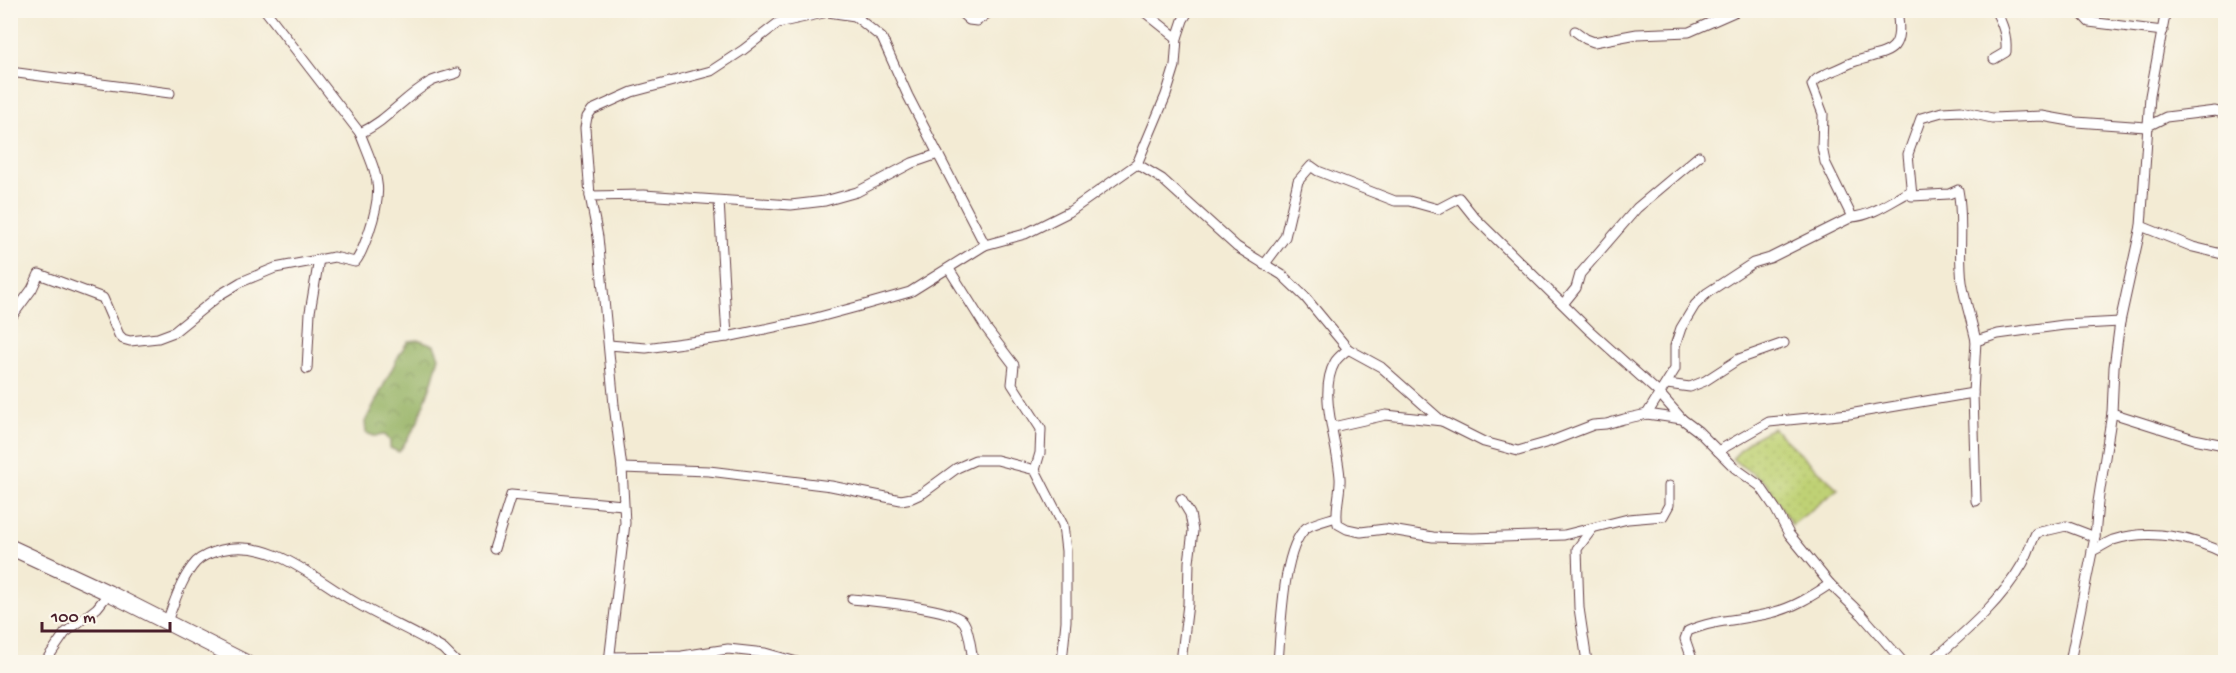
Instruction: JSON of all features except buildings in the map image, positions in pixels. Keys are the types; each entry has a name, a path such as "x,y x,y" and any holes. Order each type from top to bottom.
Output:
{"main road":[{"path":"10,547 109,593 245,663"}],"street":[{"path":"10,319 32,289 37,276 43,274 67,286 103,298 119,335 123,339 130,341 158,338 174,332 221,294 241,282 275,268 334,257 355,262 373,220 379,187 377,175 360,133 266,10"},
{"path":"855,16 868,10"},
{"path":"958,10 969,20 977,21 992,10"},
{"path":"1142,10 1177,38"},
{"path":"609,345 646,348 727,337 812,319 901,294 950,269 985,245 1025,234 1069,212 1137,164 1166,95 1175,66 1177,38 1189,10"},
{"path":"1575,31 1594,42 1637,34 1689,32 1739,10"},
{"path":"1852,217 1825,162 1822,147 1823,114 1812,85 1818,77 1855,62 1889,52 1898,42 1897,10"},
{"path":"1994,59 2006,52 2007,40 1995,10"},
{"path":"2078,10 2089,22 2163,31"},
{"path":"2070,663 2095,537 2112,413 2114,367 2141,226 2146,127 2166,10"},
{"path":"797,663 765,653 728,649 682,656 610,660 625,523 622,468 598,237 590,196 585,129 587,117 592,110 632,92 711,71 743,51 778,23 828,12 855,16 882,38 908,96 985,245"},
{"path":"10,72 170,93"},
{"path":"360,133 380,123 411,95 432,81 457,73"},
{"path":"1976,501 1973,393 1976,341 1962,283 1960,244 1962,209 1958,190 1949,194 1911,196 1908,154 1921,118 1942,112 1961,111 1992,118 2042,116 2076,122 2146,127 2166,117 2215,111 2226,114"},
{"path":"590,196 644,195 791,204 825,201 857,192 912,163 938,154"},
{"path":"1563,304 1576,288 1580,274 1637,208 1699,156"},
{"path":"1137,164 1162,179 1229,241 1282,275 1305,297 1348,349 1381,367 1442,421 1484,442 1518,451 1593,426 1647,414 1682,419"},
{"path":"1264,265 1285,237 1298,181 1311,166 1318,171 1395,201 1409,201 1438,209 1458,198 1475,218 1563,304 1659,393 1682,419 1735,468 1760,486 1775,507 1789,534 1830,584 1862,615 1903,663"},
{"path":"1647,414 1659,393 1668,384 1675,369 1675,346 1681,328 1695,305 1707,293 1754,263 1911,191"},
{"path":"719,201 727,337"},
{"path":"2141,226 2193,247 2226,255"},
{"path":"307,369 310,312 319,259"},
{"path":"950,269 986,328 1014,365 1012,384 1041,429 1040,453 1035,470 1063,525 1066,551 1066,621 1062,663"},
{"path":"1976,341 1998,334 2064,325 2121,322"},
{"path":"1668,384 1690,387 1705,381 1739,359 1784,343"},
{"path":"1348,349 1336,361 1330,376 1328,404 1340,478 1336,517 1338,524 1347,529 1360,531 1385,529 1433,537 1463,538 1564,535 1628,519 1663,516 1670,506 1669,486"},
{"path":"1718,451 1769,422 1850,414 1973,393"},
{"path":"2112,413 2194,439 2219,444 2226,449"},
{"path":"1333,427 1386,415 1442,421"},
{"path":"622,468 709,471 831,486 901,500 923,493 957,468 975,460 998,460 1035,470"},
{"path":"494,549 511,495 623,505"},
{"path":"1180,499 1190,514 1193,531 1182,663"},
{"path":"1278,663 1286,583 1293,546 1306,528 1336,517"},
{"path":"1931,663 1979,619 2002,592 2023,563 2036,533 2066,526 2095,537"},
{"path":"1587,663 1578,608 1577,549 1592,529"},
{"path":"1564,535 1577,549"},
{"path":"2092,551 2112,540 2140,535 2174,537 2204,543 2226,554"},
{"path":"166,624 185,578 197,561 213,552 233,547 248,548 270,553 297,565 344,597 443,649 456,663"},
{"path":"1694,663 1686,639 1688,631 1732,619 1771,613 1808,599 1830,584"},
{"path":"45,663 65,633 97,608 109,593"},
{"path":"852,599 895,602 963,621 976,662"}],"green space":[{"path":"420,340 434,345 439,357 417,424 399,452 390,448 390,441 385,435 374,436 366,433 365,422 408,341"},
{"path":"1773,428 1838,489 1792,525 1767,484 1732,459 1750,440"}]}
